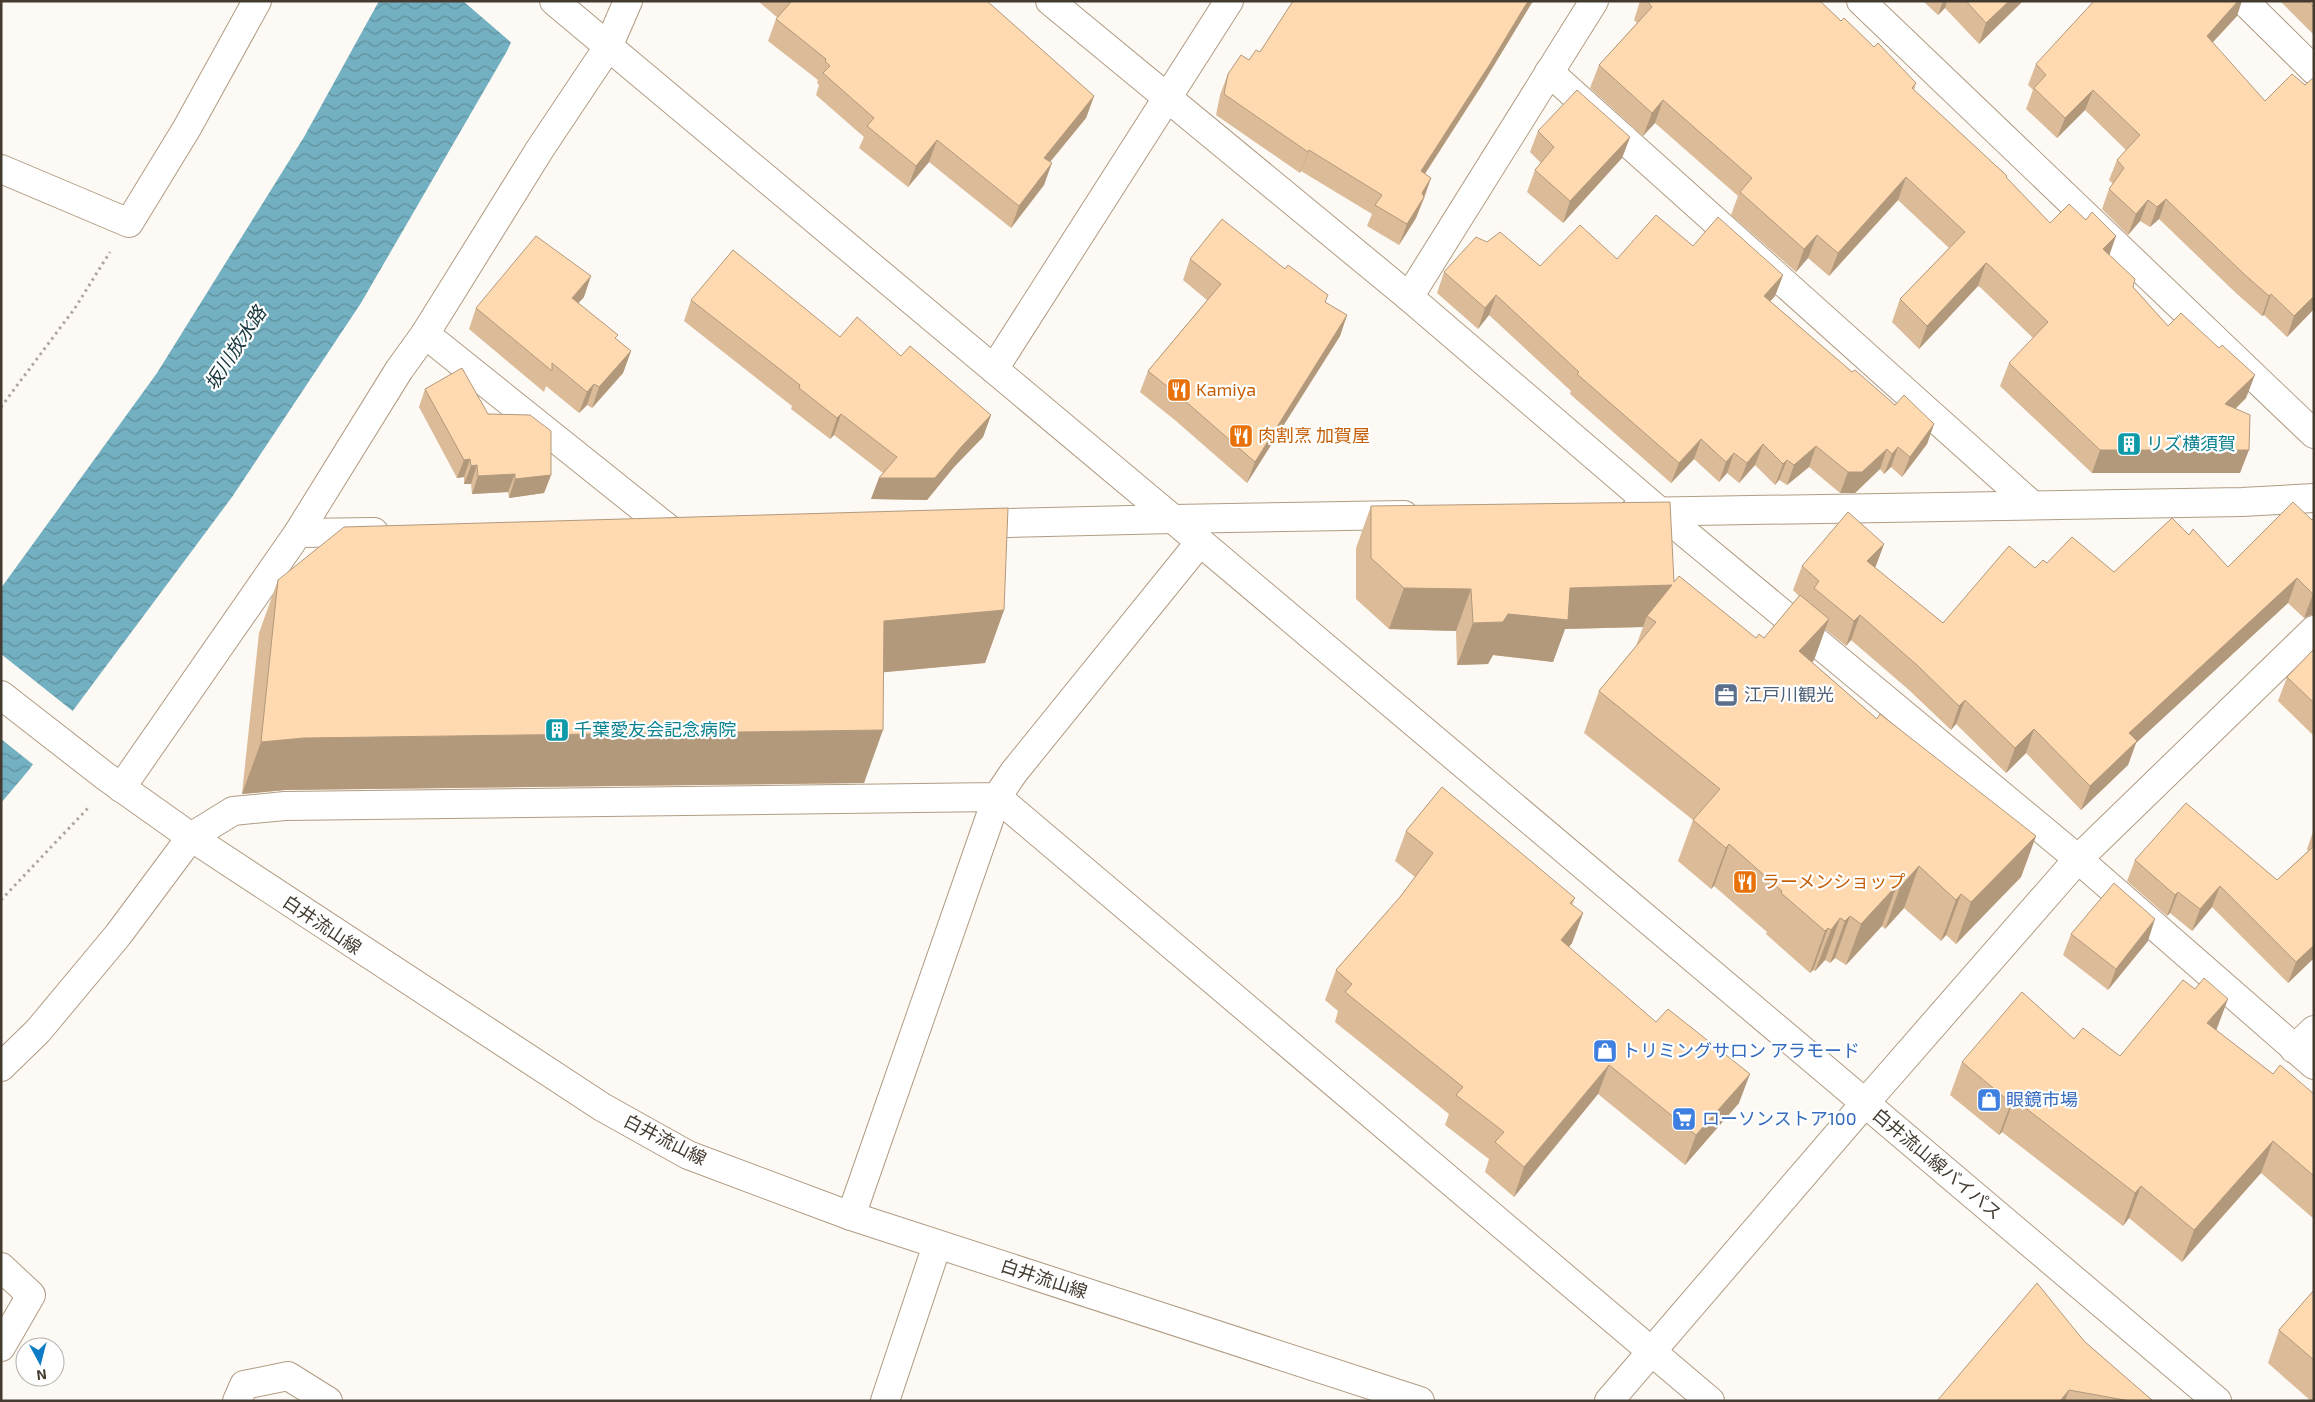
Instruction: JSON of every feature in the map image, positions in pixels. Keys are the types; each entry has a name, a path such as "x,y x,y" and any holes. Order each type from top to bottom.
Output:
{"street":[{"path":"1,169 129,223 187,128 257,1"},
{"path":"554,1 1173,519 1865,1103 2078,859 2314,630"},
{"path":"113,782 298,533 399,370 425,334 540,149 608,47 628,1"},
{"path":"1050,1 1409,297 1660,512 2078,859 2304,1057 2314,1030"},
{"path":"994,369 1228,1"},
{"path":"1409,297 1594,1"},
{"path":"1862,1 2314,434"},
{"path":"2244,1 2314,70"},
{"path":"1549,72 2032,505"},
{"path":"425,334 683,529 631,530"},
{"path":"1611,513 2242,502 2314,498"},
{"path":"943,525 1425,515"},
{"path":"298,533 396,532"},
{"path":"850,1216 997,797 1014,772 1200,542"},
{"name":"白井流山線","path":"1,695 113,782 191,837 602,1107 688,1155 850,1216 1420,1401"},
{"path":"1,1067 38,1031 118,935 191,837 233,811 285,806 997,797 1710,1401"},
{"name":"白井流山線バイパス","path":"1609,1401 1865,1103 2217,1401"},
{"path":"885,1401 937,1245"},
{"path":"1,1267 31,1295 1,1347"},
{"path":"237,1401 244,1385 288,1376 328,1401"}],"path":[{"path":"1,407 75,308 129,223"},
{"path":"1,900 95,801"}],"water":[{"name":"坂川放水路","path":"379,1 530,1 507,51 361,303 232,497 28,771 1,803 1,588 157,373 304,137"}],"pier":[{"path":"463,1 533,1 513,44"},
{"path":"1,654 74,712 35,766 1,739"}],"building":[{"path":"792,1 987,1 1094,96 1044,158 1052,163 1019,206 937,140 916,166 867,126 874,118 823,73 830,66 825,61 826,59 776,19"},
{"path":"1293,1 1528,1 1421,171 1431,178 1422,193 1424,197 1407,224 1375,205 1382,195 1309,150 1308,152 1224,94 1228,74 1241,55 1249,60 1256,50 1260,52"},
{"path":"1647,1 1820,1 1841,21 1844,18 1874,47 1878,43 1916,83 1912,88 2007,176 2050,223 2069,204 2086,220 2092,212 2116,236 2103,249 2135,279 2133,287 2168,326 2181,313 2219,348 2222,345 2255,375 2225,404 2250,415 2249,450 2100,450 2009,363 2048,322 1986,263 1927,326 1900,299 1965,232 1906,177 1838,253 1817,235 1804,249 1740,192 1752,178 1663,100 1652,113 1599,65 1652,7"},
{"path":"1966,1 2009,1 1986,23"},
{"path":"2094,1 2238,1 2207,36 2265,101 2292,74 2305,85 2314,77 2314,296 2294,316 2271,294 2269,296 2244,274 2166,199 2157,207 2148,200 2136,214 2109,189 2124,168 2117,160 2140,135 2093,90 2065,118 2034,88 2046,75 2036,64"},
{"path":"2308,1 2314,1 2314,7"},
{"path":"1577,90 1630,137 1570,201 1535,170 1554,147 1538,131"},
{"path":"1656,215 1693,246 1718,217 1783,275 1764,296 1852,372 1855,370 1895,405 1904,395 1934,424 1910,457 1898,447 1892,454 1887,449 1862,472 1848,472 1816,446 1794,465 1787,460 1783,464 1763,444 1747,463 1734,453 1726,462 1701,439 1679,463 1577,374 1579,372 1496,295 1485,308 1444,272 1476,237 1487,242 1500,232 1540,266 1580,225 1617,259"},
{"path":"1222,219 1285,269 1288,265 1328,295 1325,302 1347,315 1255,462 1148,371 1221,284 1190,259"},
{"path":"536,236 591,276 572,298 618,335 615,338 631,351 599,387 594,384 587,392 552,363 552,371 476,308"},
{"path":"733,250 840,337 857,317 901,356 910,346 991,415 935,478 879,478 897,457 841,414 837,418 799,388 800,385 691,300"},
{"path":"462,368 488,414 530,415 551,431 551,475 515,479 515,474 478,476 477,465 471,466 470,459 464,460 425,389"},
{"path":"1670,502 1674,582 1679,576 1756,638 1759,634 1764,638 1800,595 1829,619 1799,651 1877,719 1880,714 2036,836 1971,902 1961,894 1956,900 1919,866 1900,887 1897,885 1861,924 1850,916 1845,921 1840,918 1831,930 1828,928 1825,931 1729,844 1726,848 1693,820 1720,789 1599,691 1656,622 1647,616 1672,585 1570,588 1568,620 1508,614 1503,622 1473,623 1471,589 1404,588 1371,558 1371,506"},
{"path":"2293,502 2312,520 2314,519 2314,593 2297,578 2129,733 2137,741 2090,786 2034,729 2015,748 1965,700 1959,706 1918,666 1860,615 1854,621 1814,588 1819,581 1802,566 1848,512 1884,544 1867,561 1943,623 2009,546 2035,568 2043,560 2047,563 2072,537 2114,572 2172,518 2189,535 2193,529 2228,567"},
{"name":"千葉愛友会記念病院","path":"1008,508 1004,610 884,621 883,730 304,738 261,742 278,580 344,527"},
{"path":"2314,649 2314,703 2287,677"},
{"path":"1442,787 1575,898 1570,903 1583,913 1561,940 1656,1022 1668,1009 1750,1074 1696,1135 1609,1065 1524,1167 1495,1142 1504,1132 1456,1095 1463,1087 1345,992 1352,984 1336,970 1400,897 1433,853 1406,831"},
{"path":"2186,803 2277,880 2314,846 2314,945 2296,962 2220,886 2200,909 2178,892 2175,895 2135,860"},
{"path":"2114,883 2155,919 2116,969 2071,934"},
{"path":"2204,978 2228,999 2207,1023 2273,1074 2280,1065 2314,1094 2314,1176 2273,1141 2194,1230 2141,1186 2135,1193 2014,1099 2011,1103 1962,1062 2022,992 2074,1039 2083,1028 2120,1056 2183,980 2195,989"},
{"path":"2037,1283 2084,1341 2153,1401 2130,1401 2069,1390 2060,1401 1937,1401"},
{"path":"2314,1290 2314,1360 2279,1330"}],"place":[{"name":"Kamiya","path":"1179,390"},
{"name":"肉割烹 加賀屋","path":"1241,436"},
{"name":"リズ横須賀","path":"2129,444"},
{"name":"江戸川観光","path":"1726,695"},
{"name":"千葉愛友会記念病院","path":"557,730"},
{"name":"ラーメンショップ","path":"1745,882"},
{"name":"トリミングサロン アラモード","path":"1605,1051"},
{"name":"眼鏡市場","path":"1989,1100"},
{"name":"ローソンストア100","path":"1684,1119"}]}
